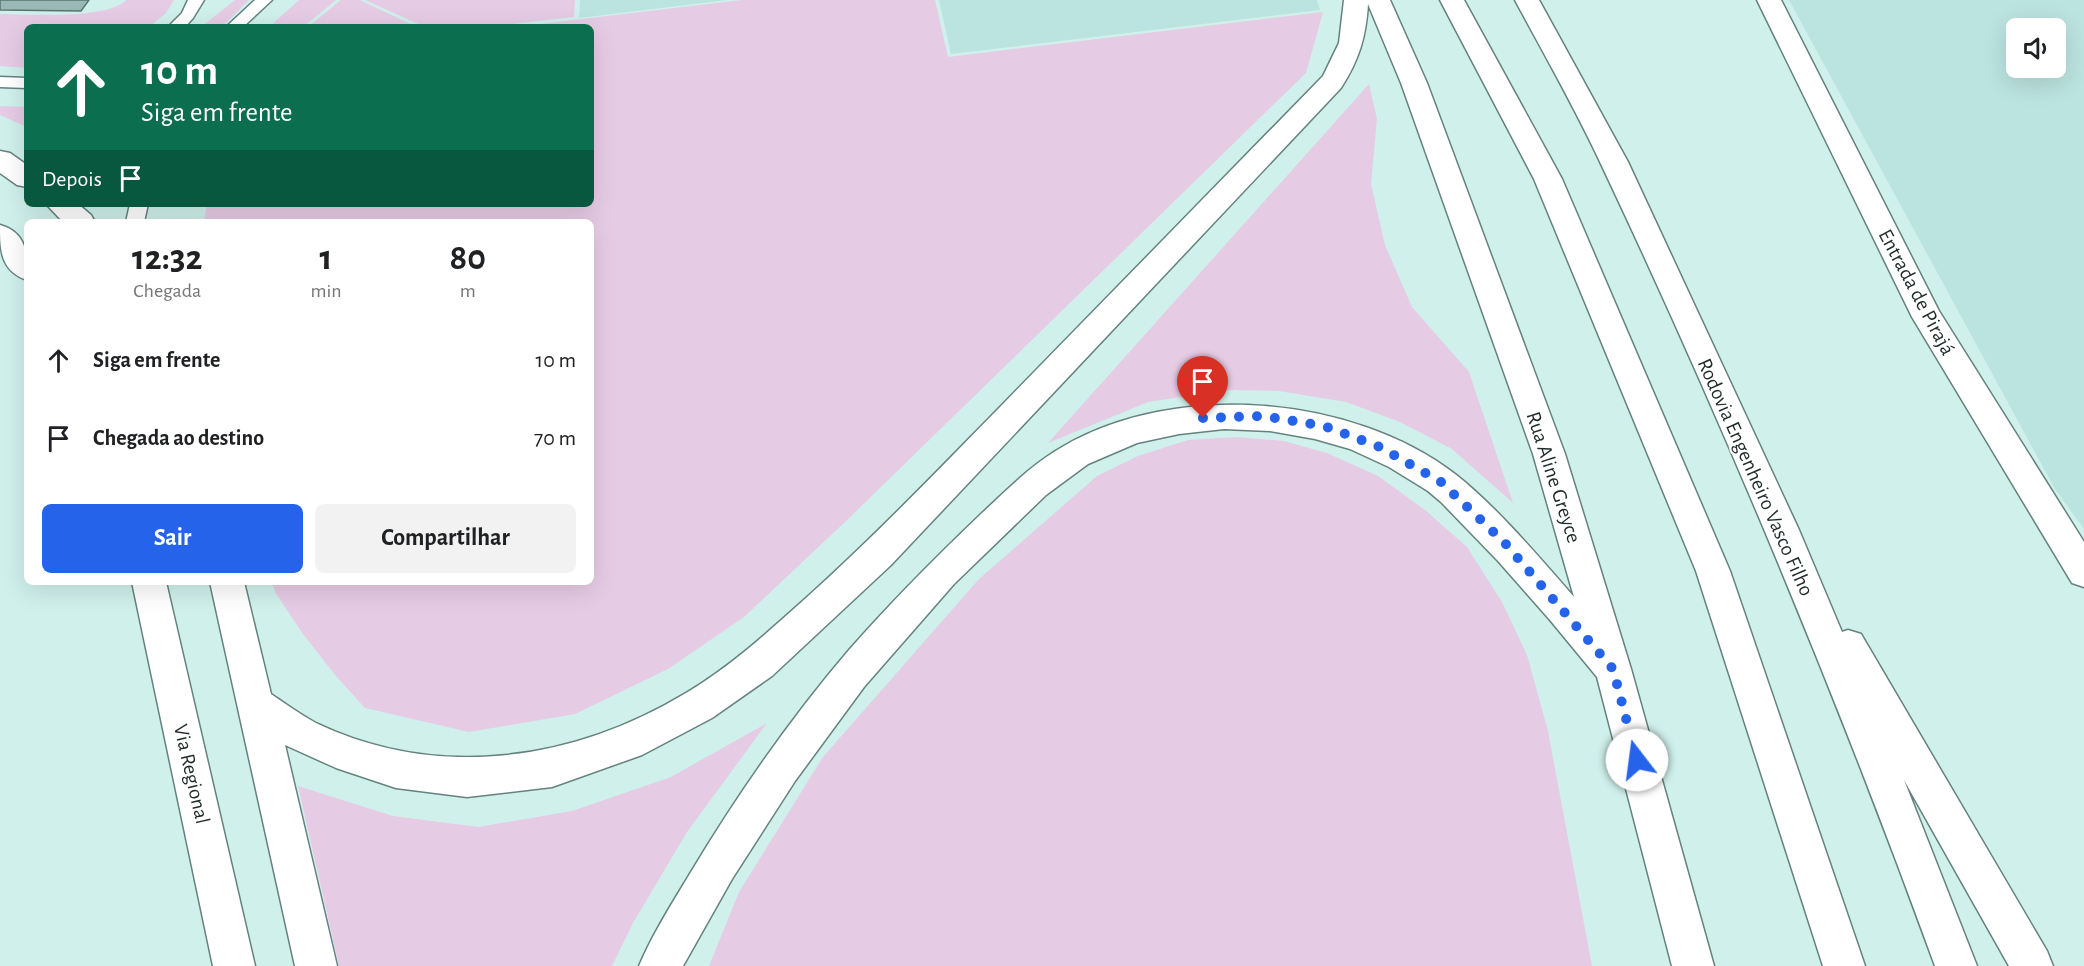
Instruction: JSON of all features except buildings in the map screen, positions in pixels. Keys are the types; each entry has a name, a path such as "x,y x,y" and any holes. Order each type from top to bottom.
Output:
{"main road":[{"path":"255,705 300,734 336,750 396,769 467,778 552,768 629,742 699,706 759,664 879,554 1332,82 1345,64 1352,48 1356,0"},
{"name":"Rua Aline Greyce","path":"1378,0 1414,83 1549,454 1613,669 1693,966"},
{"path":"1452,0 1548,178 1713,571 1844,966"},
{"name":"Rodovia Engenheiro Vasco Filho","path":"1527,0 1614,162 1782,530 1905,829 1956,966"},
{"name":"Entrada de Pirajá","path":"1769,0 1927,317 2084,572"},
{"path":"0,160 24,176"},
{"path":"64,207 78,219"},
{"path":"0,235 24,265"},
{"path":"660,966 694,903 764,791 830,700 928,587 1037,483 1089,448 1149,426 1203,418 1263,416 1324,426 1380,447 1441,482 1496,534 1613,669"},
{"path":"1782,530 2032,966"},
{"name":"Via Regional","path":"150,585 234,966"},
{"path":"228,585 316,966"}],"lane":[{"path":"179,24 188,15 196,0"},
{"path":"237,24 264,0"},
{"path":"0,82 24,83"}],"shaded area":[{"path":"126,0 174,0 166,13 153,24 24,24 24,68 0,66 0,14 67,15 103,11"},
{"path":"235,0 249,0 225,24 205,24"},
{"path":"299,0 336,0 307,24 272,24"},
{"path":"341,0 360,0 411,24 312,24"},
{"path":"365,0 575,0 574,17 513,24 418,24"},
{"path":"580,0 727,0 579,18"},
{"path":"742,0 935,0 948,57 1323,12 1306,73 845,522 744,617 668,669 575,714 469,732 365,708 303,634 275,592 273,585 594,585 594,219 204,219 206,207 594,207 594,24 539,24"},
{"path":"939,0 1317,0 1320,10 951,54"},
{"path":"1789,0 2084,0 2084,529 2055,489"},
{"path":"1369,84 1377,119 1371,184 1385,245 1412,307 1469,372 1513,503 1452,449 1400,422 1346,402 1279,391 1228,390 1148,402 1048,443"},
{"path":"0,106 24,107 24,126 0,115"},
{"path":"1236,437 1284,441 1327,453 1378,476 1425,510 1467,547 1502,602 1527,655 1548,731 1592,966 709,966 739,892 823,757 979,579 1097,476 1138,456 1188,440"},
{"path":"767,723 687,832 633,923 612,966 339,966 298,786 393,816 478,827 572,811 671,777"}],"route":[{"path":"1203,418 1263,416 1324,426 1380,447 1441,482 1504,542 1613,669 1637,760"}]}
